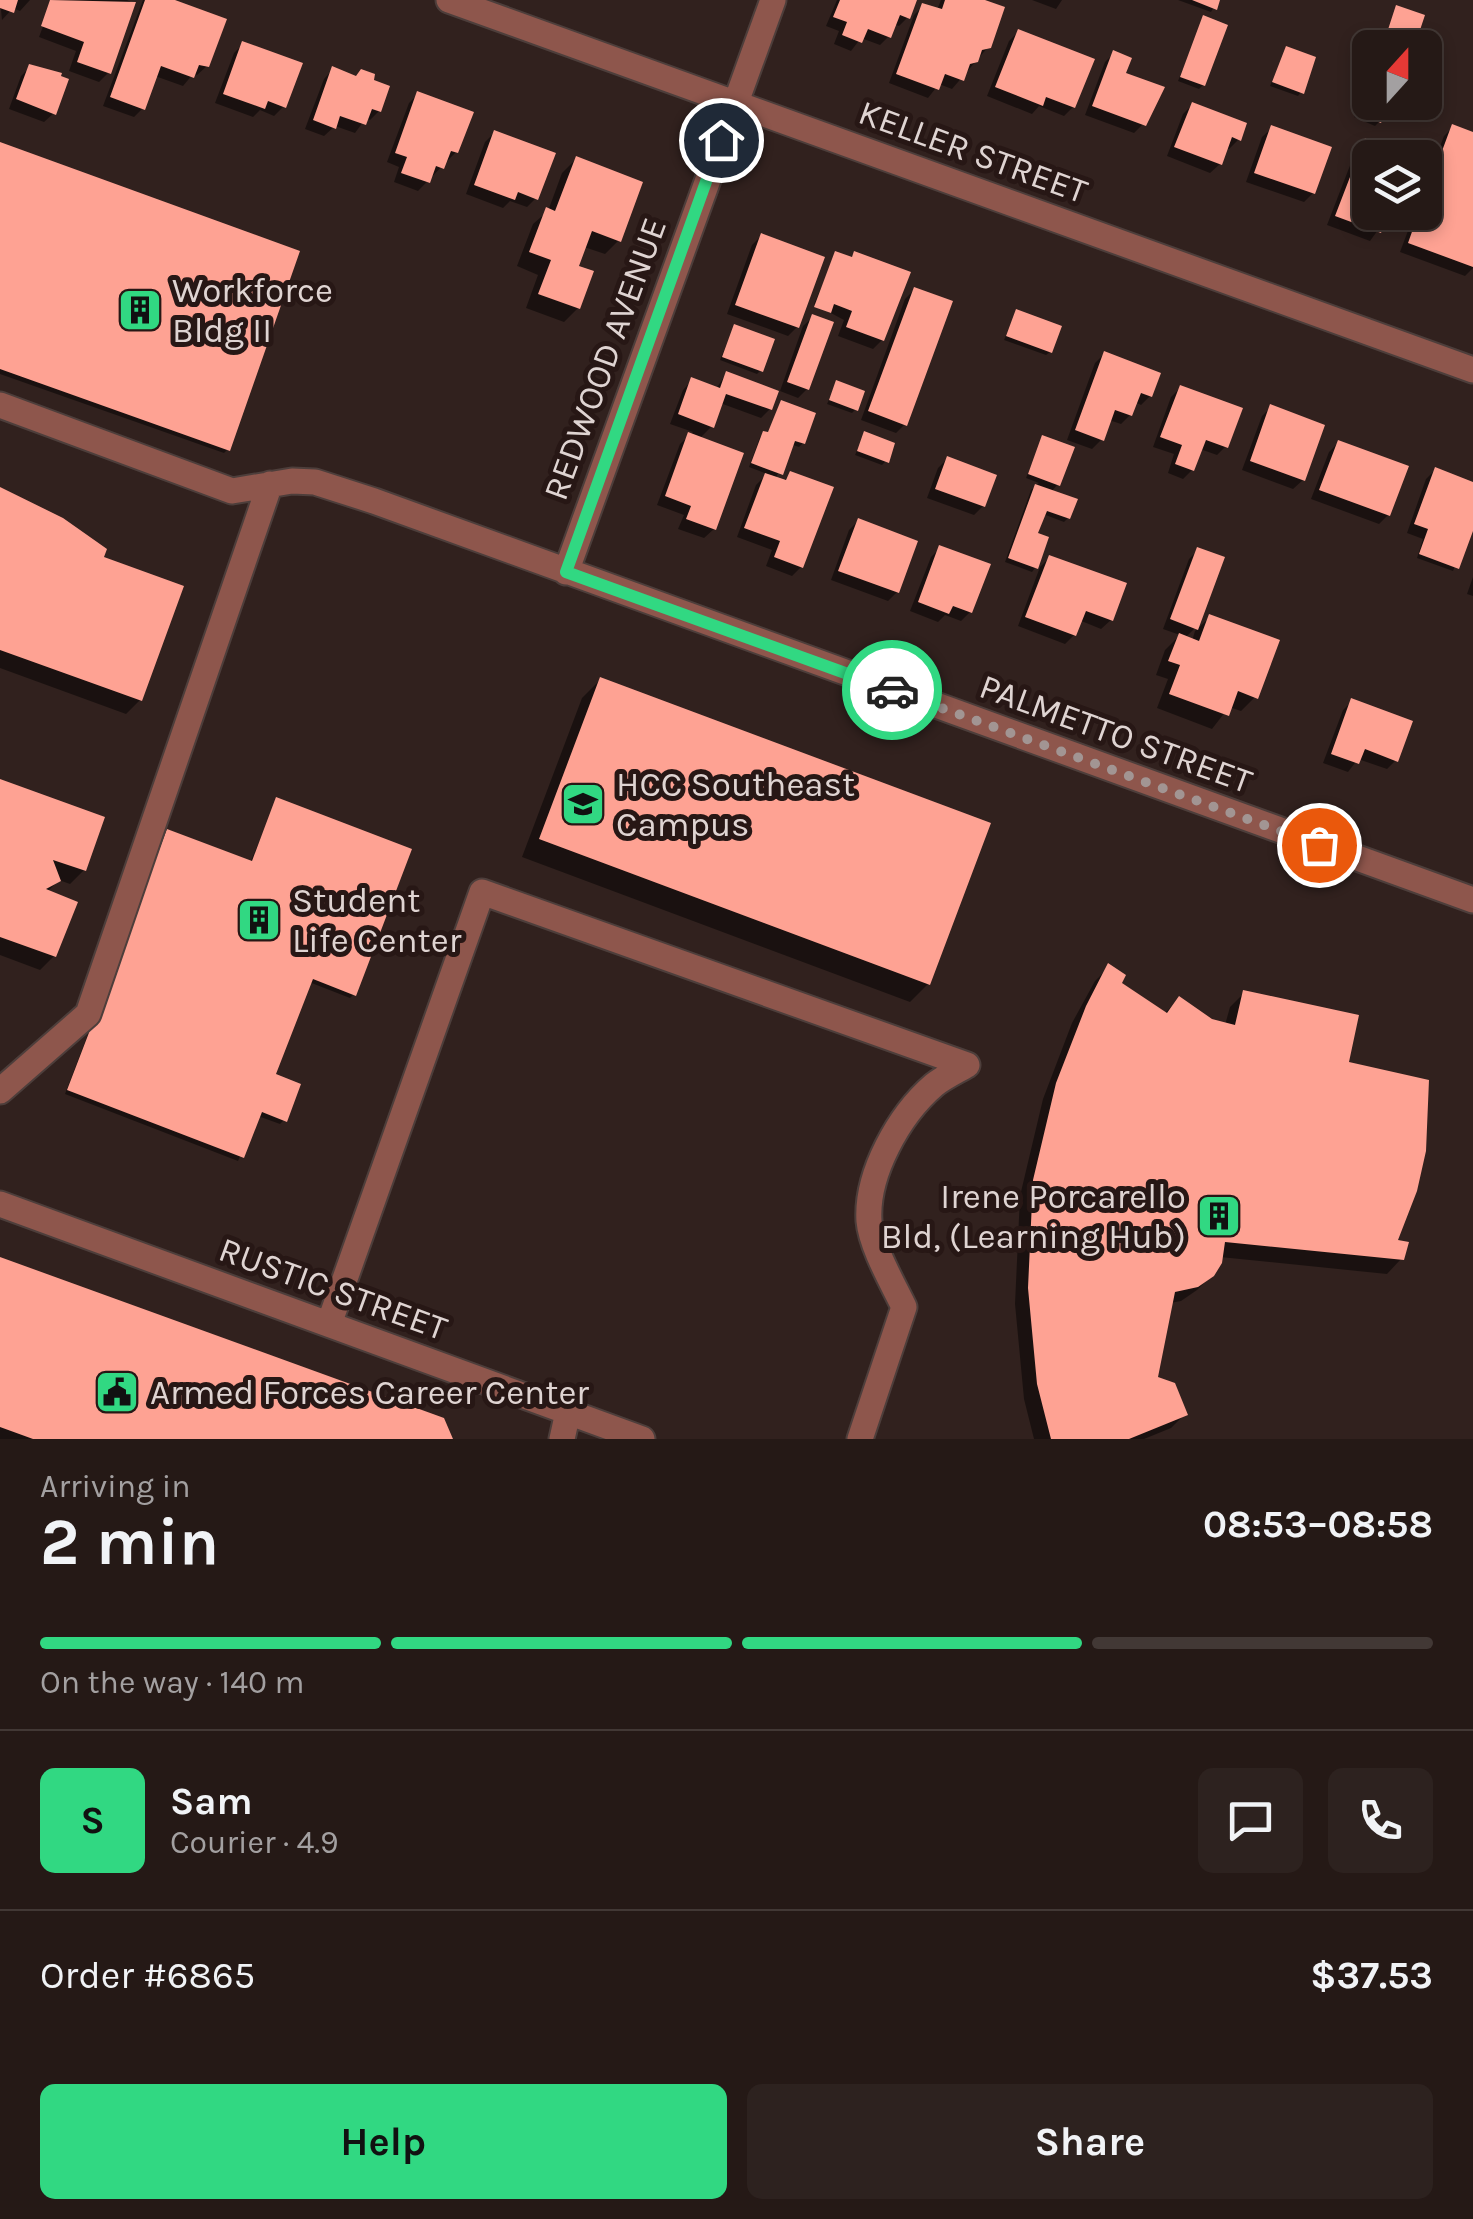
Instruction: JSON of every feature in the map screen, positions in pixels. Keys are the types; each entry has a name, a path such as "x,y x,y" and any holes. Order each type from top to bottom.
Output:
{"street":[{"name":"KELLER STREET","path":"448,0 1473,370"},
{"name":"REDWOOD AVENUE","path":"566,572 773,0"},
{"name":"PALMETTO STREET","path":"0,406 232,491 315,482 1473,900"},
{"path":"0,1091 88,1014 270,484"},
{"path":"328,1324 482,892 967,1064 934,1085 913,1109 886,1148 872,1187 869,1223 904,1307 860,1439"},
{"name":"RUSTIC STREET","path":"0,1204 642,1439"},
{"path":"562,1439 568,1412"}],"building":[{"path":"0,0 18,0 14,13 0,8"},
{"path":"50,0 136,2 111,74 77,62 84,42 41,26"},
{"path":"145,0 175,0 227,19 209,67 199,65 194,78 161,66 145,110 110,97"},
{"path":"840,0 917,0 910,19 900,15 891,38 868,29 862,43 842,35 847,22 833,17"},
{"path":"945,0 985,0 1005,7 991,48 982,50 978,62 970,64 964,81 945,74 939,90 896,74 922,3 942,9"},
{"path":"1192,0 1220,0 1217,10"},
{"path":"1396,5 1425,15 1420,30 1388,30"},
{"path":"1203,15 1228,25 1205,86 1180,77"},
{"path":"1018,29 1095,59 1075,108 1046,97 1043,106 995,87"},
{"path":"242,41 303,63 286,108 268,101 265,109 223,94"},
{"path":"1286,46 1316,57 1304,94 1272,82"},
{"path":"1113,50 1132,58 1126,73 1165,87 1146,126 1092,106"},
{"path":"29,64 62,73 69,79 56,115 16,99"},
{"path":"332,66 356,76 361,69 390,86 381,112 372,109 366,125 340,116 336,129 313,120"},
{"path":"417,91 474,112 458,153 451,151 444,169 436,166 430,183 401,173 407,157 395,153"},
{"path":"1192,102 1247,123 1241,141 1232,137 1222,165 1174,147"},
{"path":"1452,124 1473,132 1473,267 1408,243 1413,230 1442,230 1442,151"},
{"path":"1271,125 1332,147 1315,194 1254,173"},
{"path":"494,130 556,153 538,200 518,192 515,200 474,185"},
{"name":"Workforce Bldg II","path":"0,142 300,251 230,451 0,369"},
{"path":"576,156 643,182 621,242 592,231 579,266 594,271 580,309 538,294 551,260 529,252 546,207 555,211"},
{"path":"1352,172 1352,222 1335,216"},
{"path":"761,233 825,257 799,328 735,305"},
{"path":"835,251 852,257 854,251 911,272 884,341 846,327 852,311 834,304 831,313 814,307"},
{"path":"914,287 953,301 907,426 868,411"},
{"path":"1016,309 1062,326 1052,353 1006,336"},
{"path":"812,314 834,322 809,390 787,382"},
{"path":"734,324 775,339 763,372 722,357"},
{"path":"1104,351 1161,373 1152,397 1141,393 1132,416 1115,410 1104,441 1075,430"},
{"path":"726,371 779,391 772,410 726,394 714,428 678,414 691,377 720,388"},
{"path":"836,380 865,391 858,411 829,400"},
{"path":"1180,385 1243,408 1228,448 1206,440 1194,471 1175,464 1182,445 1160,437"},
{"path":"781,400 816,413 805,444 795,441 783,475 751,463"},
{"path":"1270,404 1325,425 1305,481 1250,461"},
{"path":"864,431 895,443 889,463 857,451"},
{"path":"688,432 744,453 716,530 686,519 691,506 665,496"},
{"path":"1042,435 1075,447 1060,486 1028,474"},
{"path":"1338,440 1409,466 1390,516 1319,490"},
{"path":"947,456 997,475 985,507 935,489"},
{"path":"1435,467 1473,482 1473,531 1459,569 1419,554 1428,529 1414,524"},
{"path":"790,471 834,487 803,568 774,557 780,541 744,528 765,473 786,480"},
{"path":"1035,484 1078,499 1070,519 1047,511 1038,533 1049,537 1038,569 1008,558"},
{"path":"0,487 63,518 107,549 104,557 184,586 142,701 0,650"},
{"path":"858,518 918,541 899,593 838,571"},
{"path":"939,545 991,564 972,613 953,606 949,614 918,602"},
{"path":"1197,547 1225,557 1198,630 1170,619"},
{"path":"1049,555 1127,583 1113,621 1086,611 1076,636 1025,617"},
{"path":"1209,614 1280,640 1258,699 1238,691 1229,716 1169,694 1180,665 1168,661 1179,633 1199,641"},
{"path":"600,677 991,823 930,985 539,839"},
{"path":"1351,698 1413,721 1398,762 1365,749 1359,764 1331,754"},
{"path":"0,779 105,817 86,871 53,860 61,881 46,889 78,902 56,957 0,937"},
{"name":"Student Life Center","path":"276,797 412,849 356,996 313,979 276,1074 301,1084 287,1122 262,1112 244,1158 67,1090 167,829 252,861"},
{"name":"Irene Porcarello Bld, (Learning Hub)","path":"1108,963 1126,975 1122,983 1167,1013 1179,996 1212,1019 1235,1025 1243,990 1359,1015 1349,1062 1429,1080 1426,1151 1417,1191 1398,1240 1409,1242 1404,1260 1225,1242 1222,1263 1214,1276 1198,1287 1175,1292 1158,1377 1175,1383 1188,1415 1129,1439 1051,1439 1037,1384 1028,1288 1033,1180 1056,1083 1086,1006"},
{"path":"0,1257 444,1418 453,1439 33,1439 0,1427"}],"way so far":[{"path":"892,690 1319,845"}],"place":[{"name":"Workforce Bldg II","path":"140,310"},
{"name":"HCC Southeast Campus","path":"583,804"},
{"name":"Student Life Center","path":"259,920"},
{"name":"Irene Porcarello Bld, (Learning Hub)","path":"1219,1216"},
{"name":"Armed Forces Career Center","path":"117,1392"}],"route":[{"path":"721,140 566,572 892,690"}]}
